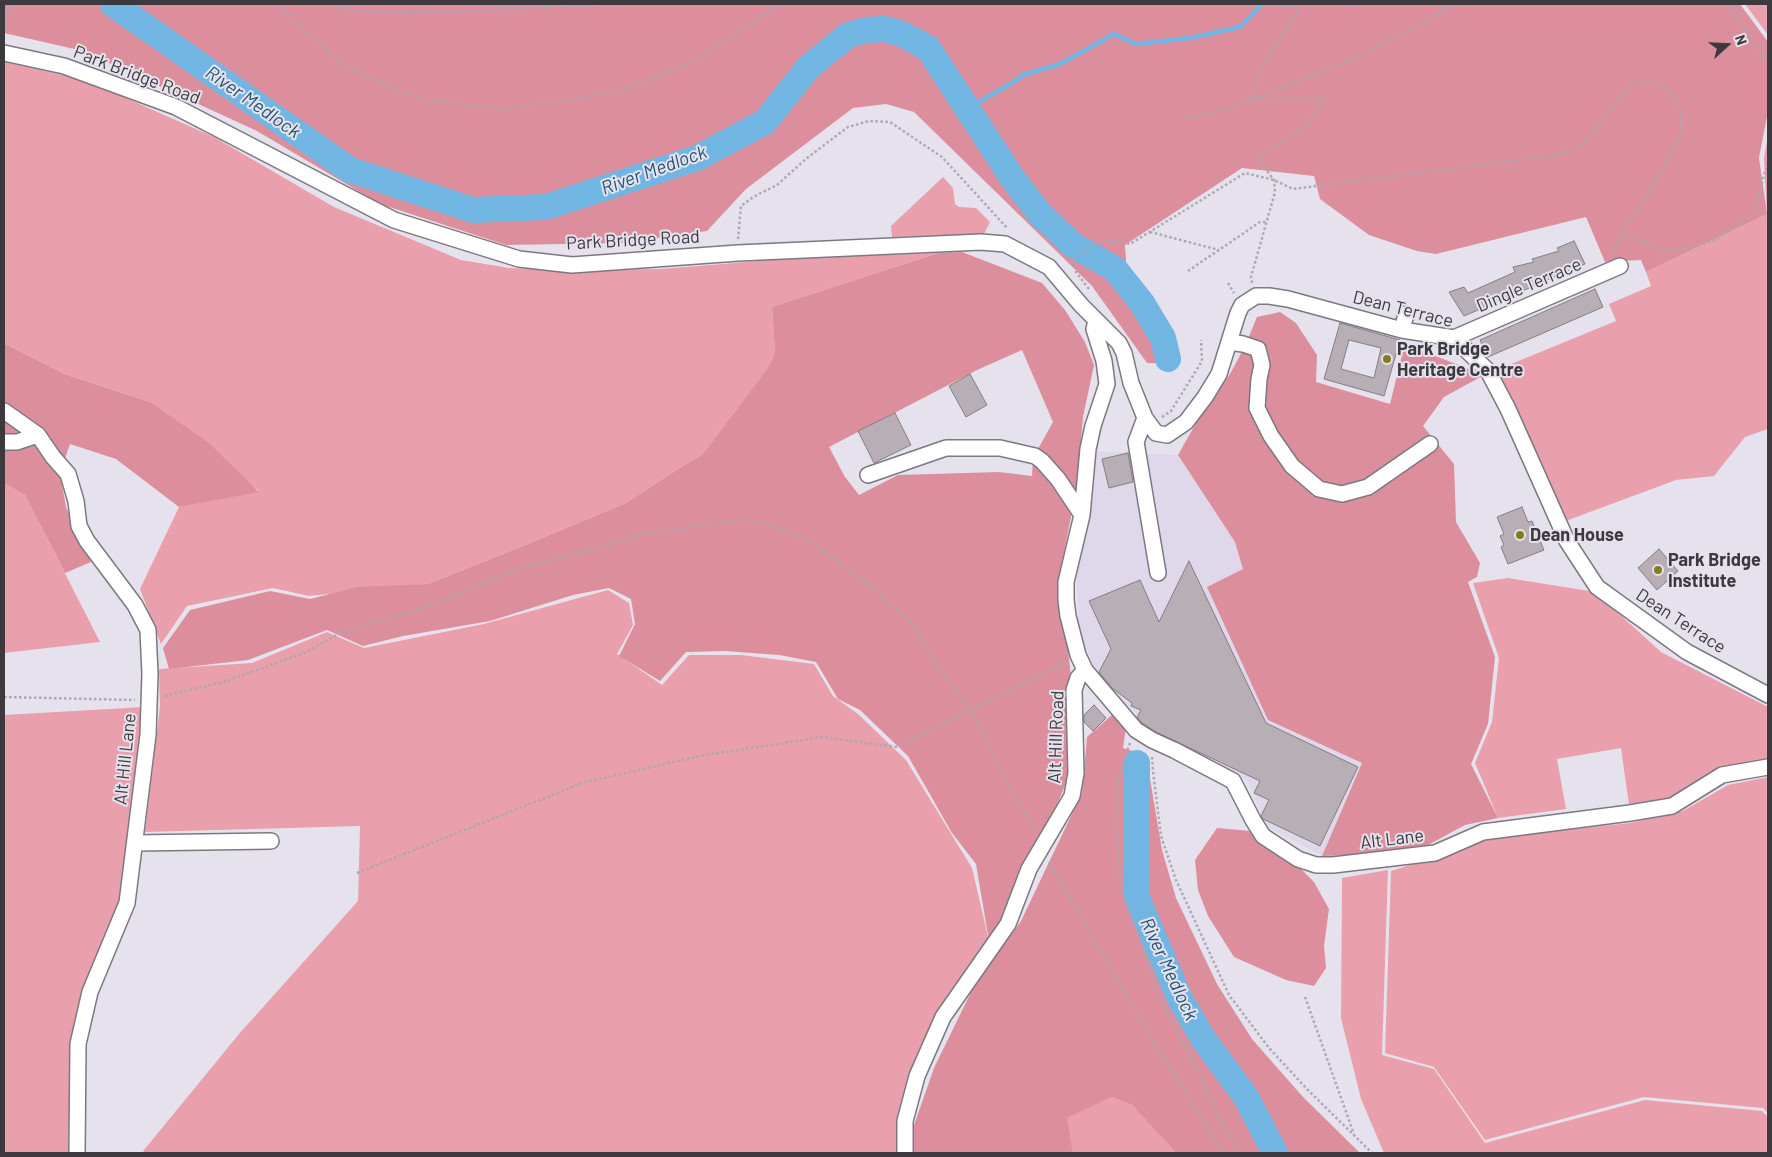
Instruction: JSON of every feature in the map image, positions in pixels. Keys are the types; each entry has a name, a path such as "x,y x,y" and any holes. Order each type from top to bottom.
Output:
{"street":[{"name":"Park Bridge Road","path":"4,53 64,66 176,106 394,220 518,259 572,265 738,253 981,242 1005,244 1048,267 1096,321"},
{"name":"Dingle Terrace","path":"1454,338 1620,266"},
{"name":"Dean Terrace","path":"1256,296 1288,299 1372,315 1402,330 1454,338 1488,371 1508,409 1567,541 1597,587 1687,652 1768,695"},
{"path":"1085,670 1078,655 1068,616 1066,582 1082,515 1088,449 1093,426 1107,384 1104,361 1094,329 1096,321 1119,343 1124,353 1131,383 1145,418 1156,433 1167,435 1186,422 1205,397 1219,374 1234,320 1242,305 1256,296"},
{"path":"1402,330 1406,314"},
{"path":"1228,342 1258,349 1262,365 1257,408 1271,436 1292,466 1318,489 1342,494 1368,488 1430,444"},
{"name":"Alt Hill Lane","path":"4,411 38,435 53,457 68,474 76,501 79,526 87,541 135,605 148,630 150,674 148,735 128,903 90,992 78,1044 77,1153"},
{"path":"1145,418 1136,442 1158,573"},
{"path":"4,442 17,442 38,435"},
{"path":"868,475 946,448 1000,448 1035,456 1042,461 1058,479 1082,515"},
{"name":"Alt Lane","path":"1085,670 1136,730 1233,781 1252,820 1263,836 1298,859 1316,865 1333,865 1434,853 1483,832 1672,806 1722,775 1768,767"},
{"name":"Alt Hill Road","path":"904,1153 905,1121 917,1076 943,1017 1008,924 1029,869 1072,796 1076,773 1074,690 1078,678 1085,670"},
{"path":"135,843 271,841"}],"path":[{"path":"4,30 12,4"},
{"path":"277,4 342,65 422,100 507,109 617,92 691,63 781,4"},
{"path":"336,4 343,9 383,12 462,11 625,4"},
{"path":"1254,99 1258,73 1297,13 1298,4"},
{"path":"1438,14 1446,4"},
{"path":"1184,119 1221,110 1254,99 1356,58 1458,4"},
{"path":"1727,4 1768,62"},
{"path":"1072,259 1099,242 1114,241 1130,244 1245,173 1274,180 1293,189 1558,155 1585,143 1631,84 1654,82 1672,92 1681,111 1681,134 1665,166 1621,236 1642,241 1661,249 1682,250 1715,240 1753,214 1768,162"},
{"path":"1254,99 1326,99 1304,128 1257,158 1274,180 1275,192 1251,277 1256,296"},
{"path":"738,253 741,206 753,197 777,185 807,158 848,127 869,121 890,122 942,157 1011,232"},
{"path":"1188,272 1260,222 1267,222"},
{"path":"1150,232 1219,250"},
{"path":"1145,418 1157,421 1171,411 1202,361 1201,340"},
{"path":"4,697 149,699 227,681 304,654 343,632 432,605 521,568 595,549 639,535 740,520 768,524 809,541 870,585 912,623 935,663 971,709 996,761 1042,846 1136,1013 1223,1153"},
{"path":"357,873 582,783 699,756 823,738 897,747 1056,668"},
{"path":"1136,730 1127,750 1118,780 1116,830 1121,887 1160,998 1197,1069 1220,1120 1240,1153"},
{"path":"1152,740 1153,771 1162,836 1176,880 1229,995 1269,1048 1307,1089 1372,1153"},
{"path":"1305,997 1354,1136"}],"shaded area":[{"path":"4,4 1740,4 1768,42 1768,111 1759,158 1767,214 1646,272 1641,260 1605,262 1586,217 1436,254 1417,251 1369,235 1320,199 1314,176 1242,168 1125,245 1128,291 1178,364 1147,363 1092,286 914,112 886,104 853,108 746,189 707,231 621,243 506,245 380,204 257,131 83,51 4,33"},
{"path":"1745,4 1768,4 1768,35"},
{"path":"4,62 85,80 214,137 334,207 461,260 509,268 570,270 661,269 783,259 938,253 772,307 775,353 767,369 702,455 626,503 428,584 309,596 273,588 187,606 161,644 140,589 179,507 259,491 150,402 64,374 4,343"},
{"path":"1768,136 1768,429 1745,437 1714,476 1676,480 1563,522 1494,371 1616,321 1609,304 1651,286 1646,272 1767,214 1764,158"},
{"path":"943,177 953,188 955,204 959,207 976,208 990,222 984,234 892,237 891,226"},
{"path":"962,252 1042,283 1065,310 1085,342 1094,365 1083,417 1077,486 1060,573 1061,619 1068,650 1071,677 1070,774 1005,918 989,941 976,864 952,833 908,756 860,710 838,699 816,662 779,655 725,651 686,652 660,681 619,656 635,624 631,599 609,588 573,595 490,621 403,636 363,646 327,630 248,660 169,669 163,648 190,610 270,591 310,599 357,587 428,584 626,503 702,455 767,369 775,353 772,307 938,253","holes":["1022,350 1053,422 1033,458 1032,476 999,472 898,475 859,495 845,477 829,447 977,370"]},
{"path":"1280,312 1296,323 1317,355 1316,382 1390,404 1404,347 1425,352 1484,375 1444,397 1423,426 1454,464 1456,522 1480,563 1477,577 1468,582 1495,657 1488,724 1471,764 1498,818 1465,825 1428,845 1381,854 1322,856 1362,763 1268,720 1207,587 1243,569 1235,542 1178,455 1200,416 1230,374 1245,346 1257,317"},
{"path":"4,343 64,374 150,402 209,443 259,492 179,507 116,459 70,444 60,473 66,507 91,562 65,573 25,495 4,483"},
{"path":"1096,451 1178,455 1235,542 1243,569 1207,587 1268,720 1362,763 1322,856 1267,827 1247,780 1144,724 1135,712 1095,673 1079,628 1076,569"},
{"path":"4,483 25,495 100,642 4,653"},
{"path":"1508,578 1595,592 1661,652 1768,707 1768,759 1721,771 1668,803 1629,805 1621,748 1557,759 1566,809 1498,818 1475,763 1492,722 1499,658 1473,583"},
{"path":"608,590 629,603 633,625 617,654 662,685 689,655 741,655 814,664 833,696 858,714 906,760 972,868 989,941 925,1040 900,1107 899,1153 143,1153 239,1034 358,901 360,826 145,832 160,707 159,669 252,663 327,632 364,648 484,624"},
{"path":"144,707 121,898 85,983 71,1049 68,1153 4,1153 4,715"},
{"path":"1114,713 1126,728 1123,748 1146,755 1162,850 1176,898 1217,984 1252,1039 1303,1097 1360,1153 1177,1153 1132,1105 1112,1097 1067,1118 1073,1153 913,1153 913,1128 934,1068 974,986 1021,921 1082,793 1087,737"},
{"path":"1768,777 1768,1113 1763,1108 1644,1097 1485,1140 1434,1067 1385,1053 1391,871 1497,837 1630,823 1683,811 1728,785"},
{"path":"1217,828 1251,831 1293,861 1314,882 1329,909 1324,946 1326,968 1314,986 1286,980 1234,957 1208,916 1198,890 1195,860"},
{"path":"1388,870 1382,1055 1434,1069 1485,1143 1645,1100 1762,1111 1768,1117 1768,1153 1384,1153 1361,1099 1341,1018 1342,878"},
{"path":"1112,1097 1132,1105 1182,1153 1073,1153 1066,1118"}],"building":[{"path":"1574,241 1585,264 1464,316 1449,292 1464,287 1468,293 1515,272 1513,267 1534,262 1532,259 1559,251 1557,248"},
{"path":"1595,289 1603,307 1488,357 1480,340"},
{"name":"Park Bridge Heritage Centre","path":"1340,323 1400,340 1384,396 1324,379","holes":["1349,340 1381,348 1374,378 1341,369"]},
{"path":"970,374 987,405 966,417 949,386"},
{"path":"895,413 911,445 874,463 858,431"},
{"path":"1128,453 1133,482 1109,488 1102,459"},
{"name":"Dean House","path":"1522,507 1528,522 1532,521 1544,550 1508,564 1501,547 1504,545 1500,536 1504,534 1497,517"},
{"name":"Park Bridge Institute","path":"1659,549 1678,571 1657,590 1638,568"},
{"path":"1189,561 1266,723 1358,767 1320,846 1263,819 1261,816 1269,800 1254,793 1260,781 1156,732 1142,723 1137,717 1141,710 1131,706 1132,703 1112,688 1099,672 1111,649 1089,601 1140,580 1159,622"},
{"path":"1094,705 1106,718 1093,731 1084,722 1084,715"}],"waterway":[{"name":"River Medlock","path":"113,4 350,170 473,210 546,207 697,158 765,122 808,68 848,35 866,30 885,29 902,34 928,48 1013,179 1040,214 1073,245 1115,269 1142,303 1163,338 1168,359"},
{"path":"967,109 1023,75 1060,64 1114,34 1136,44 1190,38 1240,27 1262,4"},
{"path":"1279,4 1291,4"},
{"name":"River Medlock","path":"1137,763 1137,898 1180,999 1204,1040 1246,1097 1275,1153"}],"place":[{"name":"Park Bridge Heritage Centre","path":"1387,359"},
{"name":"Dean House","path":"1520,535"},
{"name":"Park Bridge Institute","path":"1658,570"}]}
